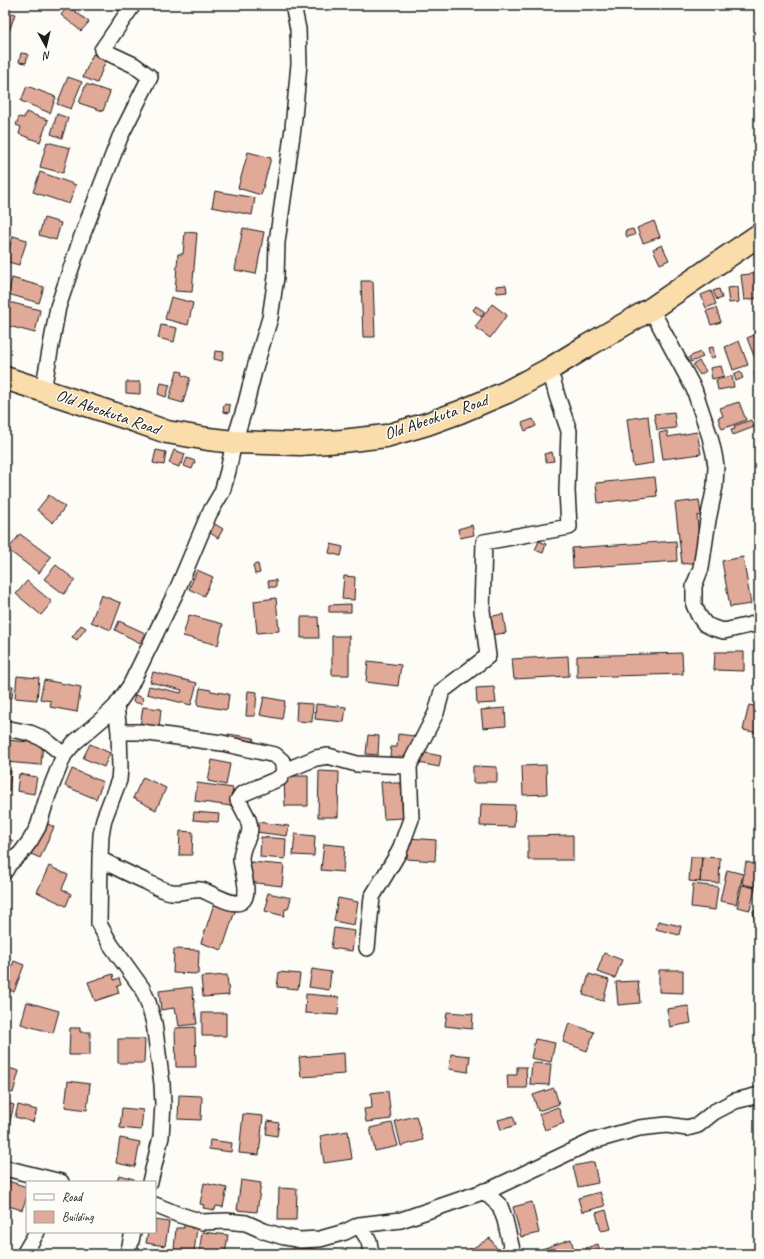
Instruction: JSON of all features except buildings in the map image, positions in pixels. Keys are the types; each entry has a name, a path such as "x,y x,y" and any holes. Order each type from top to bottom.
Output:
{"highway":[{"name":"Old Abeokuta Road","path":"5,378 130,418 167,432 234,442 300,444 386,436 427,424 508,392 651,309 759,235"}],"street":[{"path":"43,390 60,300 82,236 120,137 150,77 134,65 102,50 133,5"},
{"path":"5,872 10,864 30,842 38,827 48,795 64,755 74,743 116,706 130,686 177,590 209,514 222,492 234,442 270,318 276,277 277,242 293,128 299,64 298,28 293,5"},
{"path":"651,309 694,389 710,437 716,466 715,486 701,568 694,586 694,605 705,624 724,631 750,626 759,622"},
{"path":"367,948 372,898 399,852 411,819 409,766 436,713 442,691 488,656 482,610 484,542 569,528 567,467 569,430 548,370"},
{"path":"116,706 119,732 120,768 119,780 104,819 101,835 100,924 111,945 142,988 154,1023 162,1084 163,1104 161,1137 150,1181"},
{"path":"5,728 44,739 64,755"},
{"path":"119,732 141,732 222,743 275,755 282,761 284,771"},
{"path":"100,859 164,891 177,893 201,890 224,900 236,903 241,902 243,900 246,886 241,863 241,852 250,834 250,826 238,800 242,794 280,778 284,771 316,758 328,756 357,764 409,766"},
{"path":"156,1204 177,1214 202,1222 226,1220 246,1223 264,1231 284,1237 300,1240 320,1239 345,1232 359,1225 401,1220 494,1188 593,1141 639,1128 667,1124 686,1128 698,1125 714,1112 734,1101 759,1096"},
{"path":"5,1168 57,1181"},
{"path":"484,1191 500,1206 513,1254"},
{"path":"359,1225 369,1240 371,1254"},
{"path":"24,1254 37,1233"},
{"path":"128,1254 133,1233"}]}
